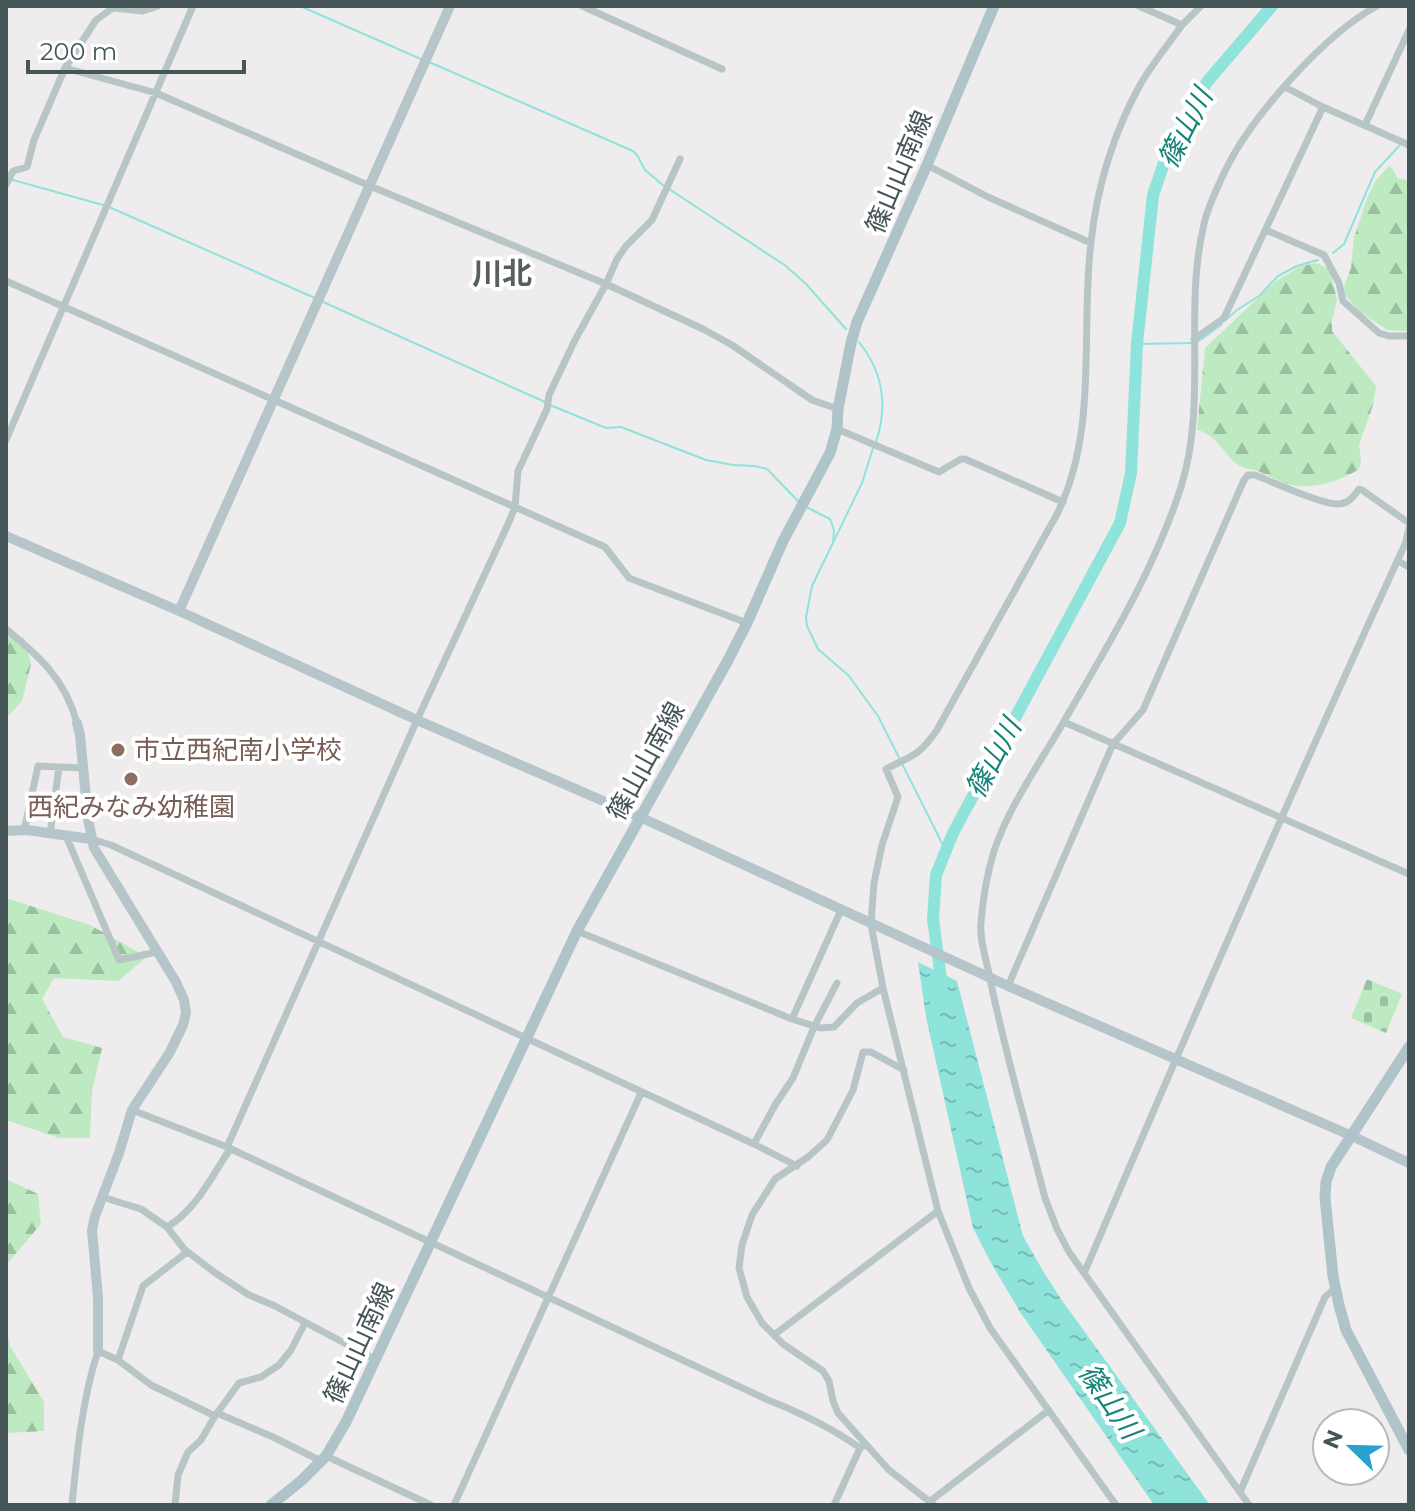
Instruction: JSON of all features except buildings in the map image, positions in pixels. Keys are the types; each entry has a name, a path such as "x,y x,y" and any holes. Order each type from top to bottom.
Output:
{"main road":[{"name":"篠山山南線","path":"271,1505 323,1459 346,1422 577,931 727,662 783,541 830,453 857,322 994,6"},
{"path":"1409,1047 1331,1167 1325,1198 1335,1288 1346,1330 1409,1450"}],"street":[{"path":"6,185 13,171 27,167 34,140 65,68 96,20 113,7 143,11 158,6"},
{"path":"6,440 193,6"},
{"path":"179,611 450,6"},
{"path":"582,6 722,69"},
{"path":"1139,6 1182,25"},
{"path":"1116,1505 990,1328 969,1288 938,1211 883,988 874,926 874,883 882,845 898,797 886,769 926,746 937,730 1072,481 1083,434 1091,243 1105,169 1119,128 1141,84 1182,25 1201,6"},
{"path":"1249,1505 1069,1252 1057,1229 1045,1198 987,977 980,927 994,850 1009,817 1156,555 1182,485 1195,399 1197,270 1204,223 1227,168 1285,87 1339,30 1377,6"},
{"path":"1365,125 1409,30"},
{"path":"65,68 156,93 606,284 732,345 812,400 838,409"},
{"path":"1285,87 1409,145"},
{"path":"1194,339 1224,318 1323,107"},
{"path":"167,1227 191,1207 228,1148 417,720 515,507 518,471 547,409 549,395 617,259 652,220 680,159"},
{"path":"927,165 988,197 1091,243"},
{"path":"1266,230 1324,255 1339,283 1343,301 1379,333 1409,336"},
{"path":"6,281 605,547 623,572 636,581 747,623"},
{"path":"837,429 939,472 965,459 1063,502"},
{"path":"1008,986 1113,744 1143,710 1248,475 1341,504 1350,500 1359,489 1409,526 1398,561 1085,1271"},
{"path":"6,536 1409,1163"},
{"path":"1398,561 1409,567"},
{"path":"6,629 41,658 67,696 77,723 91,839 102,863 176,982 186,1013 170,1052 132,1110 92,1230 98,1298 98,1351 82,1421 72,1505"},
{"path":"1064,722 1409,874"},
{"path":"24,831 38,766 83,768"},
{"path":"50,834 59,767"},
{"path":"6,831 91,839 123,851 797,1166"},
{"path":"66,836 119,960 157,952"},
{"path":"792,1019 841,910"},
{"path":"577,931 814,1027 834,1027 857,1003 883,988"},
{"path":"754,1144 793,1078 837,983"},
{"path":"862,1447 838,1413 823,1371 783,1344 762,1323 747,1297 739,1268 742,1245 752,1215 775,1179 797,1166 827,1140 853,1090 863,1052 871,1052 904,1070"},
{"path":"454,1505 641,1093"},
{"path":"132,1110 228,1148 799,1413 862,1447 932,1503 1049,1410"},
{"path":"102,1197 141,1209 167,1227 187,1252 249,1295 376,1360"},
{"path":"774,1335 938,1211"},
{"path":"118,1360 143,1286 187,1252"},
{"path":"1240,1492 1325,1297 1335,1288"},
{"path":"175,1505 178,1475 188,1452 201,1440 239,1383 261,1377 279,1365 305,1323"},
{"path":"98,1351 118,1360 151,1385 431,1505"},
{"path":"834,1505 862,1447"}],"green space":[{"path":"1389,166 1397,178 1409,181 1409,331 1387,330 1359,311 1345,295 1354,238 1367,198 1376,180"},
{"path":"1317,263 1330,270 1337,300 1332,331 1376,386 1359,445 1359,469 1325,484 1296,486 1240,466 1216,441 1197,430 1205,348 1276,281 1301,266"},
{"path":"6,637 24,637 31,664 22,701 6,718"},
{"path":"6,898 90,925 147,957 118,981 54,978 42,999 63,1037 102,1048 92,1091 90,1138 59,1138 6,1120"},
{"path":"1367,979 1402,994 1386,1033 1351,1018"},
{"path":"6,1179 38,1194 41,1224 8,1263 6,1274"},
{"path":"6,1326 10,1346 44,1402 44,1431 6,1433"}],"water":[{"path":"918,962 957,981 1023,1236 1061,1299 1210,1505 1154,1505 1020,1312 990,1261 973,1228 926,1017"}],"waterway":[{"path":"300,6 423,60"},
{"name":"篠山川","path":"942,986 933,919 936,875 953,833 1120,523 1131,473 1137,344 1153,195 1168,151 1207,82 1272,6"},
{"path":"429,62 633,151 645,170 664,186"},
{"path":"1333,253 1344,244 1375,172 1400,145"},
{"path":"13,180 103,205"},
{"path":"669,189 786,266 846,329"},
{"path":"109,207 315,298"},
{"path":"1227,319 1259,296 1278,276 1318,260"},
{"path":"321,301 545,402"},
{"path":"1199,341 1222,324"},
{"path":"859,342 873,365 881,390 882,415 876,442"},
{"path":"1137,344 1192,343"},
{"path":"550,405 606,428 621,427 706,460 767,469 798,501"},
{"path":"873,448 862,483 812,586 807,626 818,649 849,676 878,716 946,851"},
{"path":"806,507 830,519 834,530 833,544"}],"place":[{"name":"市立西紀南小学校","path":"118,750"},
{"name":"西紀みなみ幼稚園","path":"131,779"}],"district":[{"name":"川北","path":"502,274"}]}
